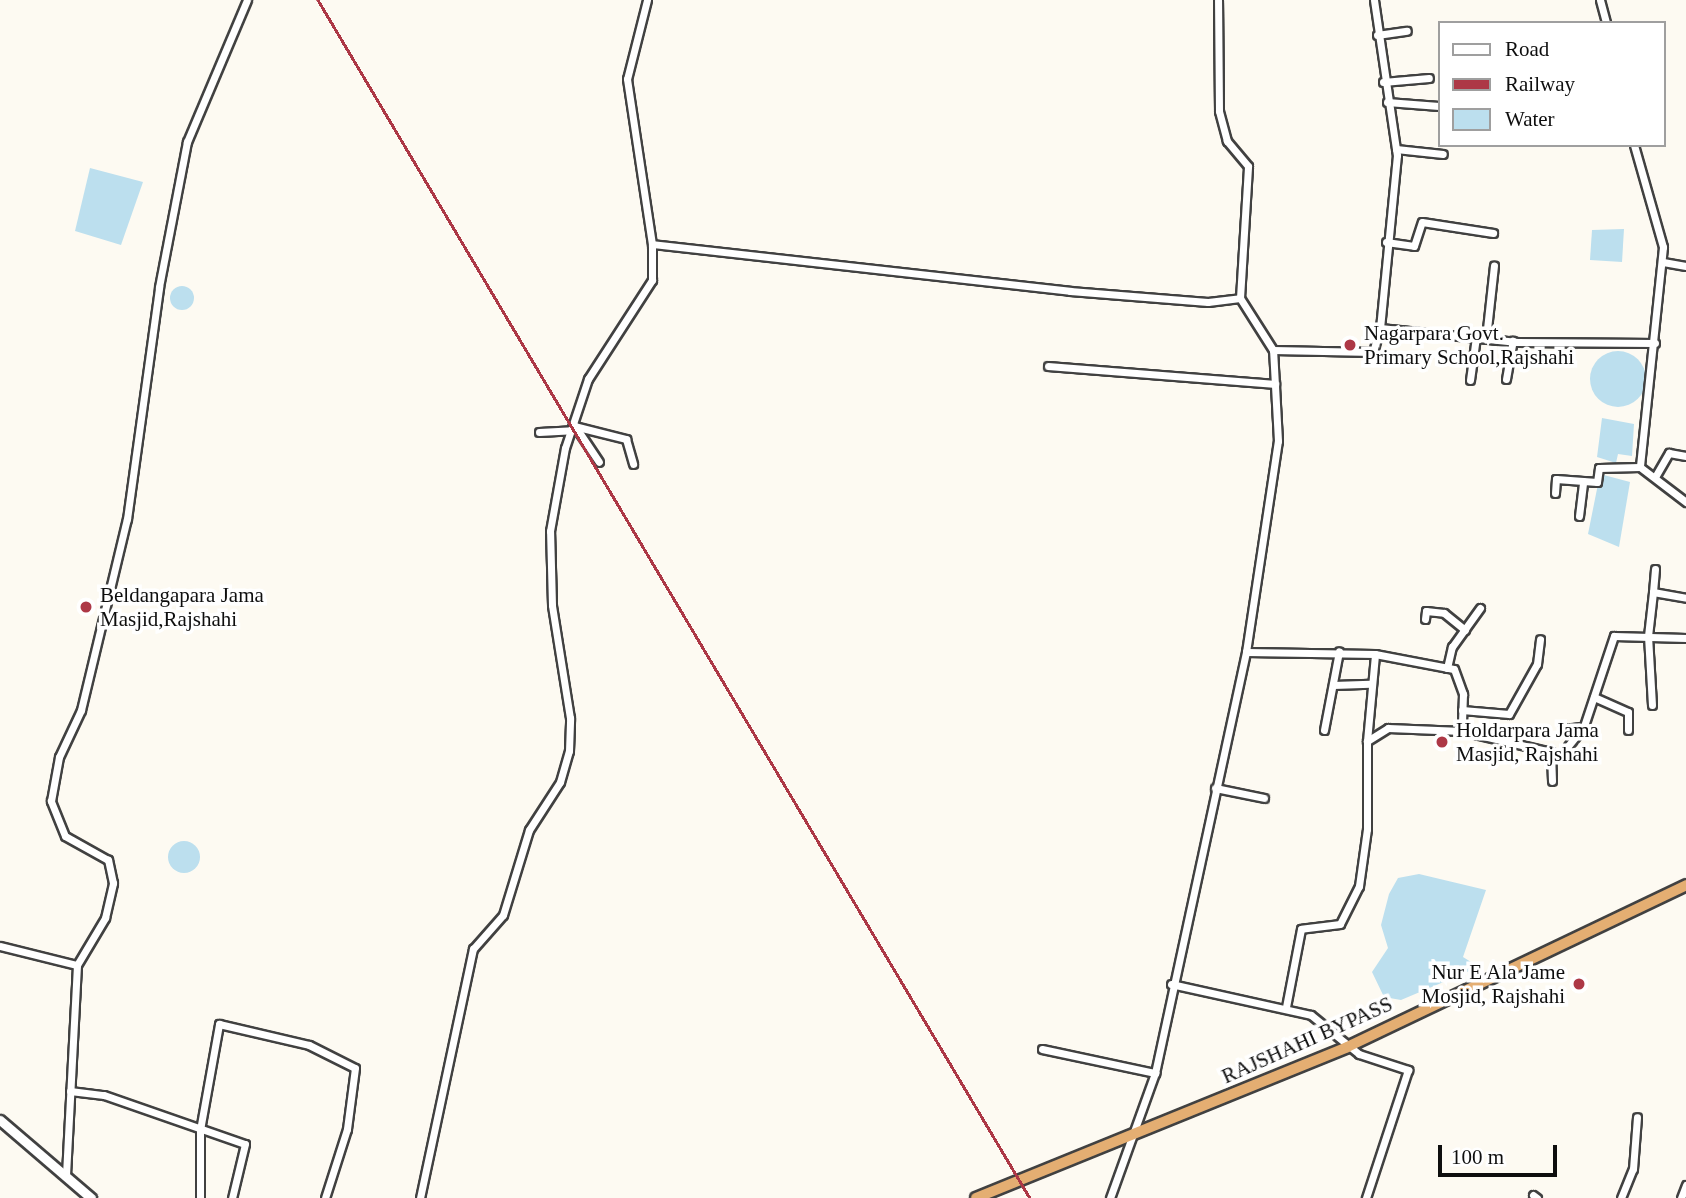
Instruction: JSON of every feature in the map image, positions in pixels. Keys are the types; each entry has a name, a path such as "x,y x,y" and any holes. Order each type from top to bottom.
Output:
{"highway":[{"name":"RAJSHAHI BYPASS","path":"975,1198 1125,1140 1347,1047 1686,885"}],"street":[{"path":"66,1177 77,965 105,918 113,883 108,860 65,836 51,800 59,757 81,710 127,519 159,287 187,142 247,0"},
{"path":"420,1198 473,949 503,915 529,830 560,782 569,751 570,718 552,605 550,531 573,428 604,347 652,280 653,244 627,79 648,0"},
{"path":"1110,1198 1125,1140 1155,1073 1171,984 1246,652 1278,441 1273,350 1240,298 1248,166 1227,141 1219,111 1218,0"},
{"path":"1273,350 1373,352 1380,328 1396,149 1383,82 1374,0"},
{"path":"1600,0 1605,21"},
{"path":"1377,35 1408,31"},
{"path":"1383,82 1429,78"},
{"path":"1387,102 1438,106"},
{"path":"1635,147 1661,228 1663,262 1640,467"},
{"path":"1396,149 1443,154"},
{"path":"1386,242 1414,246 1422,222 1493,233"},
{"path":"653,244 1070,290 1208,302 1240,298"},
{"path":"1663,262 1686,266"},
{"path":"1486,338 1494,265"},
{"path":"1380,328 1513,341 1655,343"},
{"path":"1470,380 1476,337"},
{"path":"1506,379 1513,341"},
{"path":"1048,366 1275,384"},
{"path":"573,428 599,462"},
{"path":"539,432 573,428 625,439 633,464"},
{"path":"1655,476 1669,453 1686,456"},
{"path":"1555,493 1556,479 1597,482 1599,468 1640,467 1686,502"},
{"path":"1579,516 1583,481"},
{"path":"1652,705 1648,636 1655,569"},
{"path":"1653,593 1686,598"},
{"path":"1447,668 1465,629 1480,608"},
{"path":"1425,619 1426,611 1444,613 1465,629"},
{"path":"1568,746 1584,726 1614,636 1686,638"},
{"path":"1462,710 1509,715 1537,664 1540,639"},
{"path":"1246,652 1339,650 1375,654 1454,670 1462,710 1462,731"},
{"path":"1324,730 1339,650"},
{"path":"1286,1007 1301,929 1340,924 1359,886 1367,829 1367,741 1370,684 1375,654"},
{"path":"1333,685 1370,684"},
{"path":"1594,697 1629,712 1628,730"},
{"path":"1562,729 1584,726"},
{"path":"1367,741 1388,728 1462,731 1551,751 1552,781"},
{"path":"1215,788 1264,798"},
{"path":"0,946 77,965"},
{"path":"1171,984 1286,1007 1311,1015 1347,1047 1408,1070 1368,1198"},
{"path":"200,1197 200,1130 219,1024 309,1045 355,1068 347,1129 325,1198"},
{"path":"1042,1049 1155,1073"},
{"path":"70,1091 104,1095 245,1144 232,1198"},
{"path":"1621,1198 1633,1169 1637,1117"},
{"path":"0,1120 91,1198"},
{"path":"1681,1198 1686,1185"},
{"path":"77,1198 78,1187"}],"water":[{"path":"90,168 143,182 121,245 75,231"},
{"path":"1624,229 1622,262 1590,260 1592,230"},
{"path":"182,286 190,290 194,298 190,306 182,310 174,306 170,298 174,290"},
{"path":"1618,351 1629,353 1638,359 1644,368 1644,390 1638,399 1629,405 1618,407 1607,405 1598,399 1592,390 1590,379 1592,368 1598,359 1607,353"},
{"path":"1602,418 1634,424 1632,456 1618,454 1616,463 1597,457"},
{"path":"1600,474 1630,482 1619,547 1588,534"},
{"path":"184,841 195,846 200,857 195,868 184,873 173,868 168,857 173,846"},
{"path":"1419,874 1486,890 1463,957 1479,967 1401,1000 1384,997 1372,972 1388,948 1381,925 1389,894 1398,878"}],"railway":[{"path":"318,0 1030,1198"}],"place":[{"name":"Nagarpara Govt. Primary School,Rajshahi","path":"1350,345"},
{"name":"Beldangapara Jama Masjid,Rajshahi","path":"86,607"},
{"name":"Holdarpara Jama Masjid, Rajshahi","path":"1442,742"},
{"name":"Nur E Ala Jame Mosjid, Rajshahi","path":"1579,984"}]}
